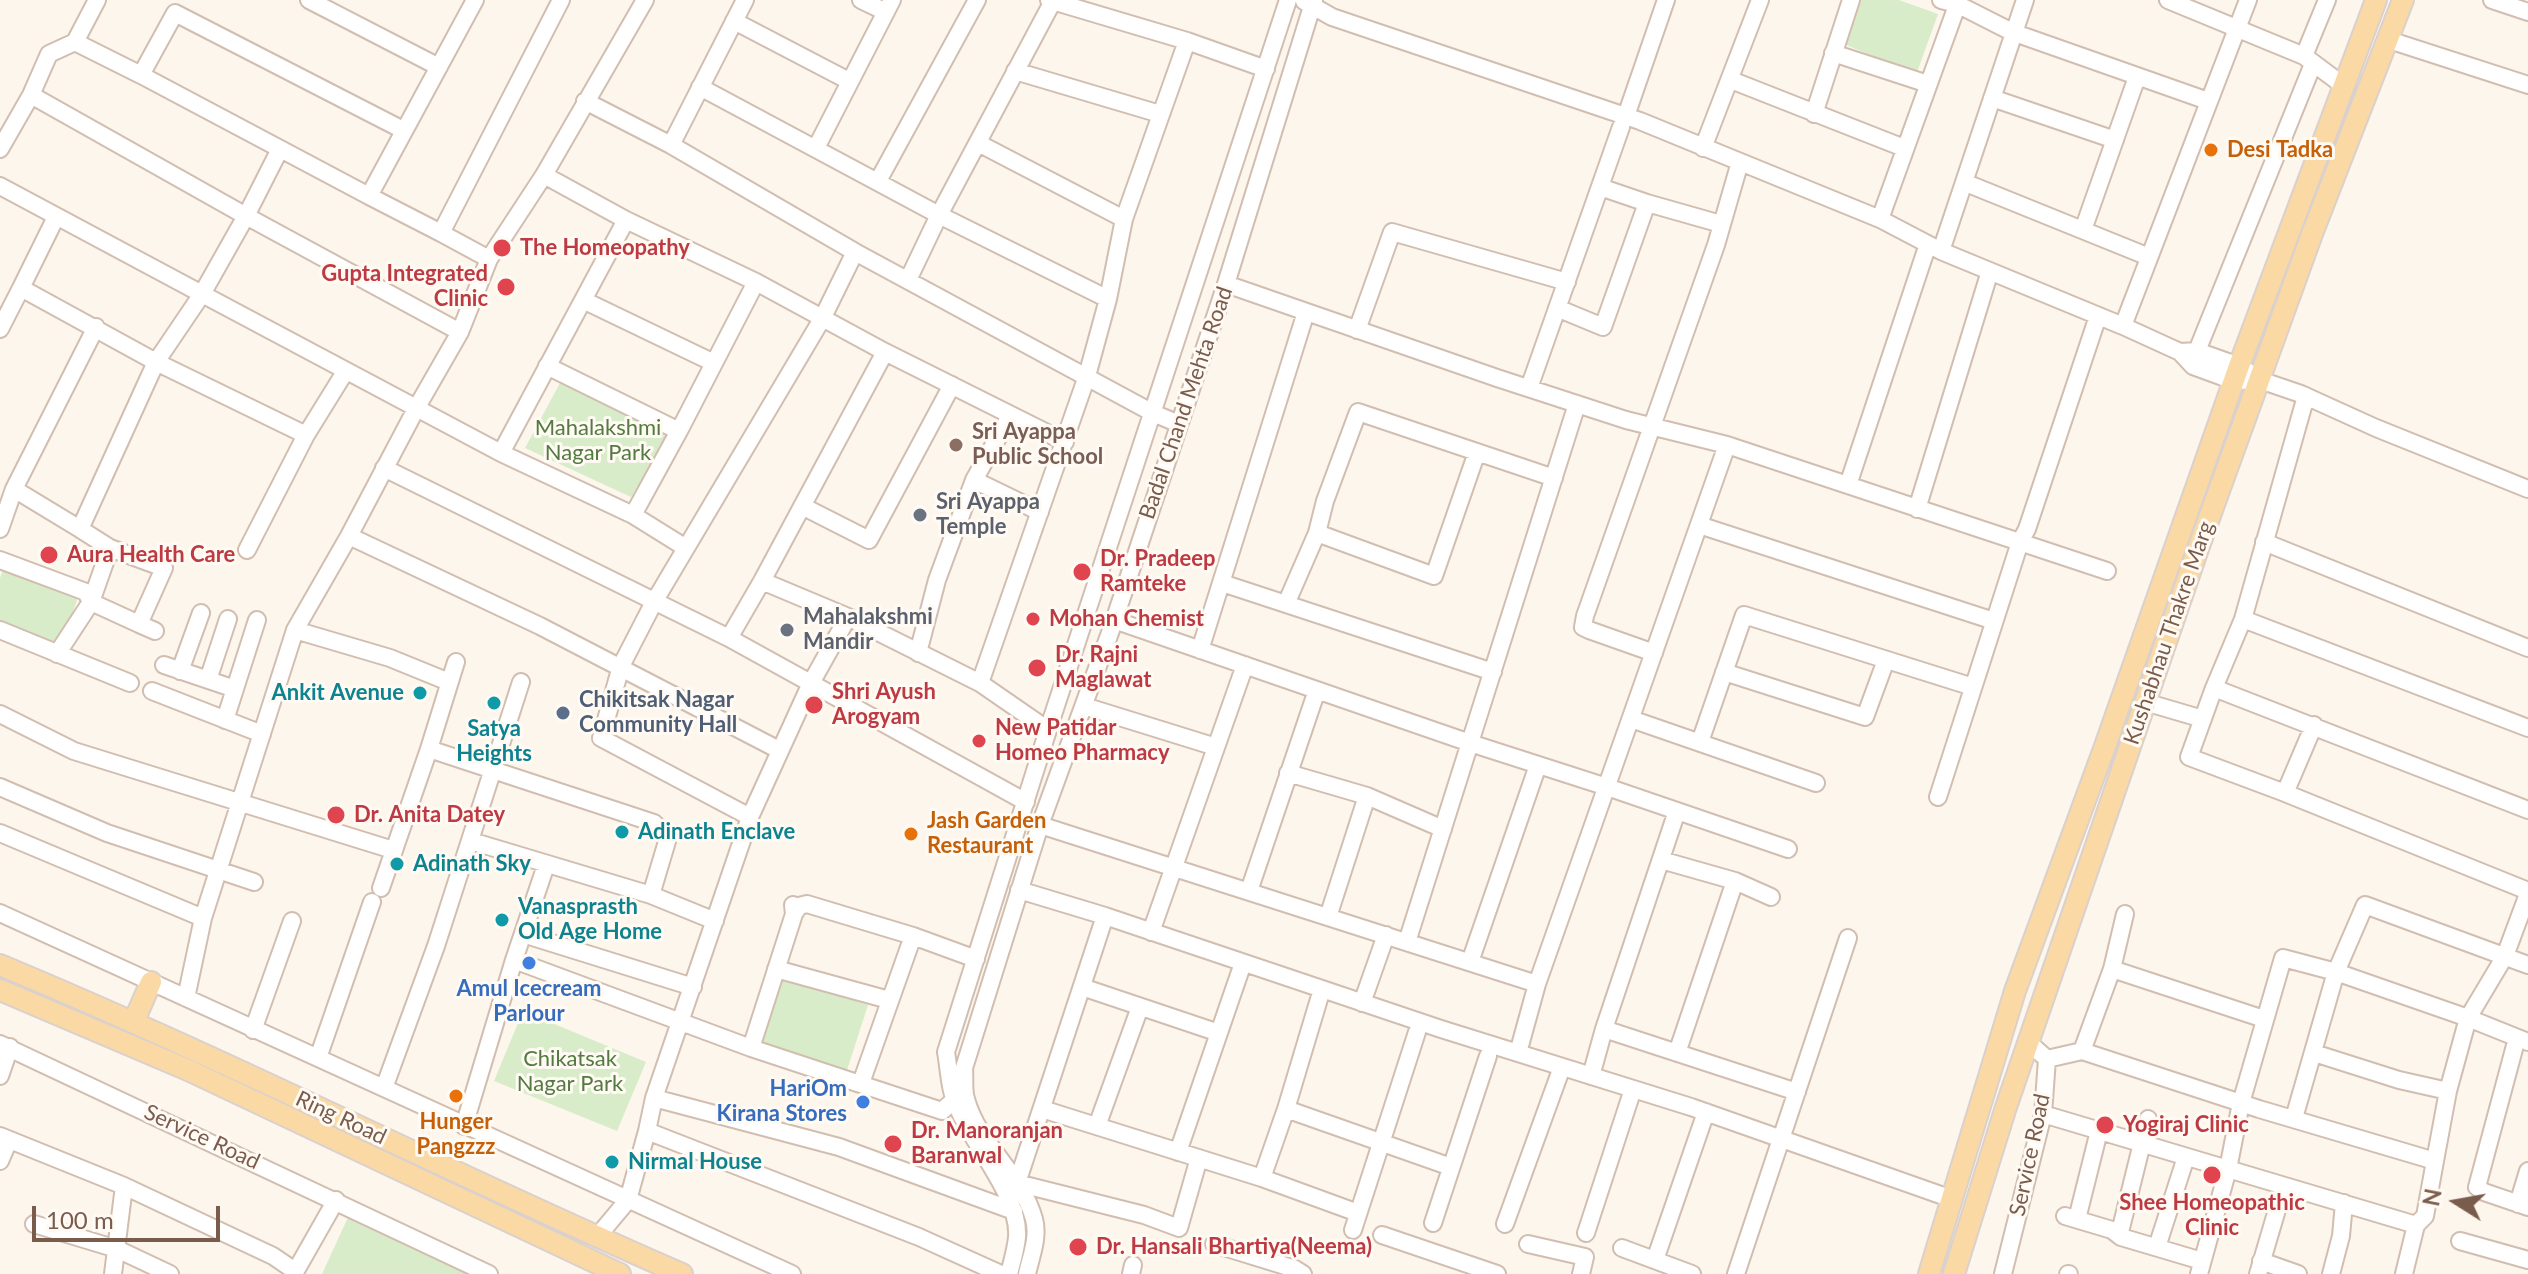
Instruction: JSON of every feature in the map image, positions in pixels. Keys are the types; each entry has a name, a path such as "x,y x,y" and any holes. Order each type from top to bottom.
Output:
{"main road":[{"name":"Kushabhau Thakre Marg","path":"1929,1274 2015,991 2236,373 2376,0"},
{"name":"Kushabhau Thakre Marg","path":"1954,1274 2028,1042 2145,702 2312,234 2403,0"},
{"name":"Ring Road","path":"0,965 134,1021 682,1274"},
{"path":"134,1021 151,982"},
{"name":"Ring Road","path":"0,990 188,1070 620,1274"}],"street":[{"path":"0,149 31,95 49,54 75,42 97,0"},
{"path":"309,0 439,67"},
{"path":"369,196 475,0"},
{"path":"441,233 561,0"},
{"path":"186,998 203,918 295,630 460,332 489,259 544,175 645,0"},
{"path":"671,145 745,0"},
{"path":"816,148 889,6 861,0"},
{"path":"878,181 977,0"},
{"path":"1027,1274 1036,1238 1034,1220 1003,1188 969,1133 954,1100 946,1052 1048,730 1288,0"},
{"path":"1529,388 1666,0"},
{"path":"1703,148 1760,0"},
{"path":"1814,114 1851,0"},
{"path":"1848,485 1934,248 1966,183 2012,32 2025,0"},
{"path":"2168,0 2238,27 2309,60 2344,86"},
{"path":"2123,326 2248,0"},
{"path":"2197,351 2309,60 2327,0"},
{"path":"2492,0 2528,12"},
{"path":"908,280 1051,1 1187,41 1266,69"},
{"path":"1880,219 1928,84 1952,1 2012,32 2208,101"},
{"path":"1310,2 1332,17 1740,162 1880,219 1934,248 2123,326 2180,352 2193,366 2236,373 2306,396 2376,428 2528,489"},
{"name":"Badal Chand Mehta Road","path":"1009,1274 1020,1207 1017,1183 980,1129 966,1098 964,1068 1040,825 1114,620 1226,284 1310,2"},
{"path":"141,75 179,7 403,130"},
{"path":"734,21 849,81"},
{"path":"2389,40 2528,85"},
{"path":"980,683 1087,376 1108,299 1124,219 1187,41"},
{"path":"75,42 489,259"},
{"path":"1833,53 1928,84"},
{"path":"1015,71 1160,114"},
{"path":"2083,230 2137,77"},
{"path":"1731,80 1904,148"},
{"path":"700,87 939,215 1108,299"},
{"path":"31,95 460,332"},
{"path":"1992,98 2115,140"},
{"path":"585,101 671,145 855,252 1153,413 1179,424"},
{"path":"978,143 1124,219"},
{"path":"80,529 156,362 202,294 280,149"},
{"path":"1654,653 1583,627 1740,162"},
{"path":"544,175 626,220 756,282 885,352 1065,442"},
{"path":"1966,183 2149,257"},
{"path":"0,186 345,372 501,453 633,515 686,548"},
{"path":"1600,187 1721,224"},
{"path":"1557,308 1603,327 1647,203"},
{"path":"0,329 56,217"},
{"path":"501,453 626,220"},
{"path":"1357,330 1392,232 1567,282"},
{"path":"750,817 601,738 621,666 654,602 822,319 855,252"},
{"path":"1917,509 1990,271"},
{"path":"633,515 756,282"},
{"path":"1226,284 1577,404 1727,445 2107,571"},
{"path":"21,288 156,362 306,435"},
{"path":"583,300 714,363"},
{"path":"1200,650 1306,312"},
{"path":"1938,797 2020,542 2098,316"},
{"path":"0,529 14,489 96,327"},
{"path":"2180,352 2197,351 2236,373"},
{"path":"729,638 885,352"},
{"path":"547,366 679,431"},
{"path":"247,550 306,435 345,372"},
{"path":"802,506 869,540 952,385"},
{"path":"2306,396 2243,619 2189,757 2528,892 2505,956 2468,1018 2448,1091 2425,1216 2416,1225 2404,1274"},
{"path":"1407,942 1577,404"},
{"path":"1286,604 1317,533 1325,501 1358,412 1554,478"},
{"path":"918,653 937,580 974,480 1010,416"},
{"path":"1518,1053 1537,984 1727,445"},
{"path":"1317,533 1434,576 1477,452"},
{"path":"384,468 729,638 1026,802"},
{"path":"974,480 1040,512"},
{"path":"14,489 110,548 164,568 139,624"},
{"path":"1699,525 1994,621"},
{"path":"349,536 621,666 779,750"},
{"path":"2264,542 2528,648"},
{"path":"57,654 91,602 110,548"},
{"path":"0,560 86,592 91,602 155,631"},
{"path":"762,581 848,617 980,683 1048,730"},
{"path":"1222,583 1493,672"},
{"path":"201,613 172,668 235,689"},
{"path":"1700,742 1744,615 1973,687"},
{"path":"597,1237 628,1200 654,1098 750,817 811,683 848,617"},
{"path":"208,680 228,619"},
{"path":"2243,619 2528,728"},
{"path":"225,720 257,620"},
{"path":"1114,620 1788,849"},
{"path":"0,630 130,683"},
{"path":"295,630 390,658 449,682"},
{"path":"1724,672 1865,717 1886,660"},
{"path":"318,1058 429,749 456,662"},
{"path":"1151,932 1245,665"},
{"path":"384,1088 471,841 521,682"},
{"path":"2214,688 2528,810"},
{"path":"1249,891 1317,690"},
{"path":"152,691 262,734"},
{"path":"2145,702 2203,719"},
{"path":"1084,706 1216,747"},
{"path":"0,714 74,751 393,850"},
{"path":"1631,719 1816,783"},
{"path":"2285,793 2314,725"},
{"path":"429,749 654,823 668,838 651,895"},
{"path":"1470,962 1538,765"},
{"path":"1288,773 1367,796 1443,829"},
{"path":"0,787 107,833 254,882"},
{"path":"1328,917 1367,796"},
{"path":"1591,1076 1677,811"},
{"path":"1040,825 1537,984"},
{"path":"0,833 203,918"},
{"path":"471,841 651,895 715,921"},
{"path":"1661,860 1735,881 1771,897"},
{"path":"464,1126 546,865"},
{"path":"1677,1053 1735,881"},
{"path":"1019,890 1706,1112 1952,1199"},
{"path":"751,1048 793,906 807,904 976,959"},
{"path":"2294,1118 2336,972 2365,905 2528,965"},
{"path":"0,913 792,1274"},
{"path":"2082,1051 2112,969 2125,914"},
{"path":"1105,916 1017,1183 1144,1215 1179,1228 1199,1158"},
{"path":"253,1030 292,921"},
{"path":"523,934 693,987"},
{"path":"1362,1003 1386,935"},
{"path":"861,1083 913,936"},
{"path":"1736,1274 1848,938"},
{"path":"2099,1131 2071,1217 2112,1230 2121,1237 2157,1247 2200,1268 2228,1169 2241,1103 2283,958 2336,972 2523,1040 2477,1187 2523,1206 2528,1171"},
{"path":"514,960 751,1048 942,1111 954,1100"},
{"path":"1178,1152 1243,963"},
{"path":"776,969 889,1000"},
{"path":"2112,969 2264,1019"},
{"path":"1082,987 1219,1033"},
{"path":"1262,1178 1322,989"},
{"path":"1097,1126 1140,1007"},
{"path":"1604,1029 1797,1092"},
{"path":"1353,1230 1417,1032"},
{"path":"2028,1042 2047,1059 2082,1051 2435,1161"},
{"path":"0,1076 5,1045"},
{"name":"Service Road","path":"5,1045 489,1274"},
{"path":"2314,1053 2399,1080 2448,1091"},
{"path":"1433,1223 1488,1056"},
{"name":"Service Road","path":"2003,1274 2043,1114 2047,1059"},
{"path":"1505,1224 1562,1067"},
{"path":"1586,1233 1633,1089"},
{"path":"654,1098 839,1147 1020,1207"},
{"path":"1042,1109 1262,1178 1358,1213"},
{"path":"1286,1109 1451,1167"},
{"path":"1655,1260 1706,1112"},
{"path":"2043,1114 2416,1225"},
{"path":"2121,1237 2148,1119"},
{"path":"647,1131 919,1237 1001,1274"},
{"path":"0,1161 5,1138 124,1186 273,1256 295,1272 336,1200"},
{"path":"2157,1247 2186,1157"},
{"path":"113,1274 124,1186"},
{"path":"2284,1186 2260,1268 2298,1274"},
{"path":"2331,1274 2341,1236 2344,1203"},
{"path":"34,1224 117,1249 170,1274"},
{"path":"1382,1235 1497,1274"},
{"path":"2460,1241 2528,1260"},
{"path":"1214,1244 1303,1274"},
{"path":"1528,1244 1585,1257 1581,1274"},
{"path":"1622,1248 1692,1274"}],"green space":[{"path":"1857,0 1899,0 1938,14 1916,75 1842,43"},
{"name":"Mahalakshmi Nagar Park","path":"560,383 669,433 631,497 525,448"},
{"path":"4,568 79,594 62,644 0,623 0,578"},
{"path":"780,977 868,1005 847,1070 759,1041"},
{"name":"Chikatsak Nagar Park","path":"523,1011 646,1062 617,1131 494,1081"},
{"path":"350,1213 478,1274 322,1274"}],"place":[{"name":"Desi Tadka","path":"2211,150"},
{"name":"The Homeopathy","path":"502,248"},
{"name":"Gupta Integrated Clinic","path":"506,287"},
{"name":"Sri Ayappa Public School","path":"956,445"},
{"name":"Sri Ayappa Temple","path":"920,515"},
{"name":"Aura Health Care","path":"49,555"},
{"name":"Dr. Pradeep Ramteke","path":"1082,572"},
{"name":"Mohan Chemist","path":"1033,619"},
{"name":"Mahalakshmi Mandir","path":"787,630"},
{"name":"Dr. Rajni Maglawat","path":"1037,668"},
{"name":"Ankit Avenue","path":"420,693"},
{"name":"Satya Heights","path":"494,703"},
{"name":"Shri Ayush Arogyam","path":"814,705"},
{"name":"Chikitsak Nagar Community Hall","path":"563,713"},
{"name":"New Patidar Homeo Pharmacy","path":"979,741"},
{"name":"Dr. Anita Datey","path":"336,815"},
{"name":"Adinath Enclave","path":"622,832"},
{"name":"Jash Garden Restaurant","path":"911,834"},
{"name":"Adinath Sky","path":"397,864"},
{"name":"Vanasprasth Old Age Home","path":"502,920"},
{"name":"Amul Icecream Parlour","path":"529,963"},
{"name":"Hunger Pangzzz","path":"456,1096"},
{"name":"HariOm Kirana Stores","path":"863,1102"},
{"name":"Yogiraj Clinic","path":"2105,1125"},
{"name":"Dr. Manoranjan Baranwal","path":"893,1144"},
{"name":"Nirmal House","path":"612,1162"},
{"name":"Shee Homeopathic Clinic","path":"2212,1175"},
{"name":"Dr. Hansali Bhartiya(Neema)","path":"1078,1247"}]}
